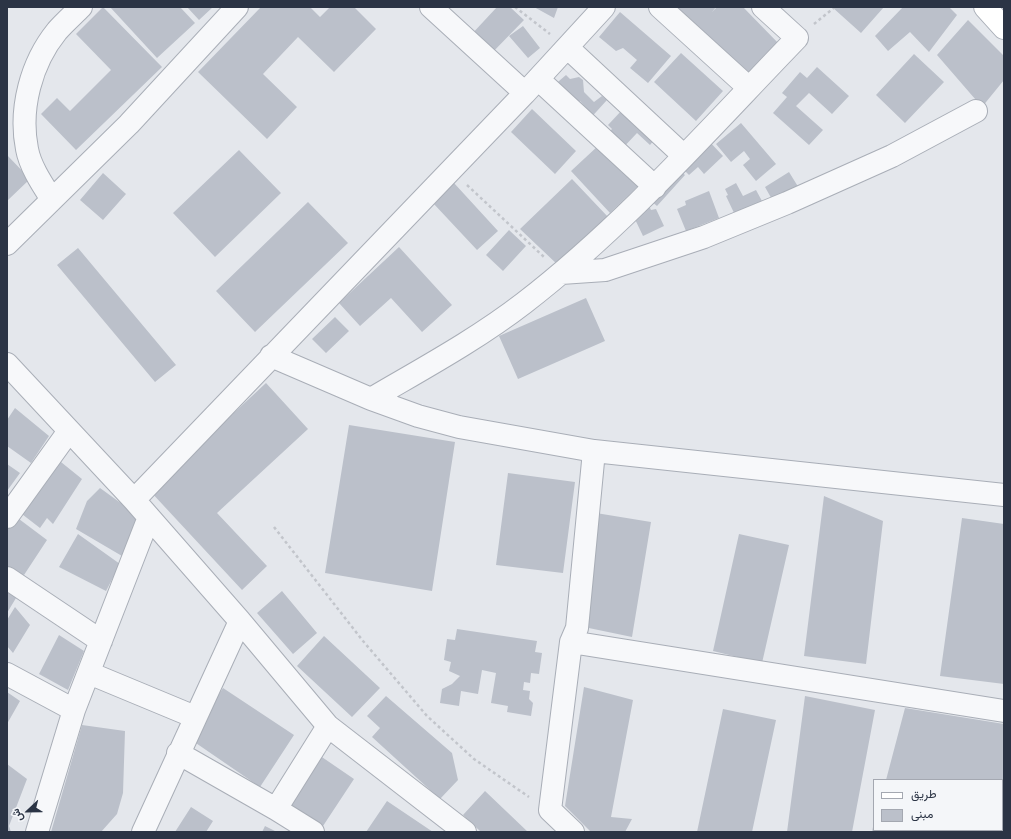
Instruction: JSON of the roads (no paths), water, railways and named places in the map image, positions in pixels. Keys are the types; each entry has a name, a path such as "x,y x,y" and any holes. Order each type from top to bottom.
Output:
{"main road":[{"path":"985,7 1004,28"}],"street":[{"path":"51,198 39,179 27,150 24,122 30,83 45,50 57,32 81,7"},
{"path":"7,244 51,198 129,124 237,7"},
{"path":"431,7 532,86 654,187"},
{"path":"660,7 749,88"},
{"path":"371,400 492,326 561,273 611,229 654,187 797,38 763,7"},
{"path":"134,500 568,48 598,9"},
{"path":"568,48 684,156"},
{"path":"561,273 605,270 704,237 787,203 892,156 976,111"},
{"path":"271,356 371,400 418,416 459,427 594,451 1004,495"},
{"path":"7,364 134,500 240,621 328,726 465,832"},
{"path":"7,517 69,431"},
{"path":"573,832 550,810 571,642 577,628 594,451"},
{"path":"37,832 74,710 149,517"},
{"path":"7,578 101,641"},
{"path":"143,832 240,621"},
{"path":"571,642 1004,711"},
{"path":"89,673 195,717"},
{"path":"7,674 74,710"},
{"path":"276,809 328,726"},
{"path":"178,753 276,809 311,832"}]}
